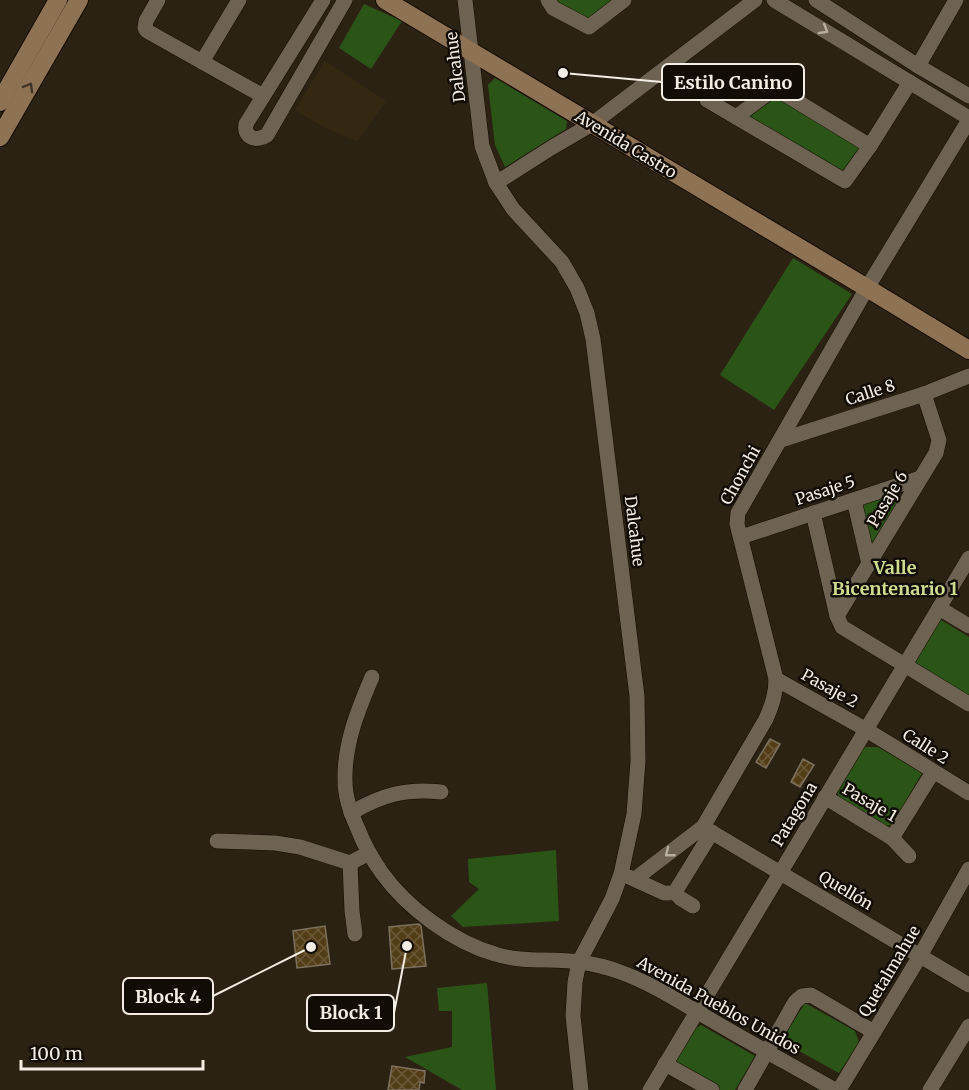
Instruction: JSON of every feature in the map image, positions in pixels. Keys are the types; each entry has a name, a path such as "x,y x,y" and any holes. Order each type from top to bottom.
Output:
{"street":[{"path":"0,102 58,0"},
{"path":"0,137 79,0"},
{"path":"158,0 146,21 147,31 263,96"},
{"path":"202,62 238,0"},
{"path":"323,0 246,124 247,134 256,139 262,139 267,135 345,0"},
{"name":"Avenida Castro","path":"386,0 969,350"},
{"name":"Dalcahue","path":"465,0 482,146 496,183 513,209 562,262 577,288 587,313 593,339 637,696 637,771 634,814 621,849 628,877 612,899 579,962 575,982 573,1016 580,1090"},
{"path":"548,0 554,8 589,27 624,0"},
{"path":"496,183 592,123 755,0"},
{"path":"774,0 969,119"},
{"path":"816,0 969,96"},
{"path":"918,66 956,0"},
{"path":"707,100 845,181 910,82"},
{"path":"736,117 775,88 870,146"},
{"name":"Chonchi","path":"628,877 708,830 766,719 776,690 776,679 737,524 738,513 867,288 969,119"},
{"name":"Calle 8","path":"781,440 924,394 969,376"},
{"name":"Pasaje 6","path":"837,616 936,453 939,440 924,394"},
{"name":"Pasaje 5","path":"741,537 920,478"},
{"path":"854,500 869,564"},
{"path":"813,513 837,616 842,627 969,704"},
{"name":"Patagona","path":"650,1090 969,558"},
{"path":"939,608 969,626"},
{"name":"Avenida Pueblos Unidos","path":"372,677 352,728 346,756 345,781 351,813 369,853 383,875 403,897 427,917 464,942 496,955 579,962 622,973 837,1090"},
{"name":"Pasaje 2","path":"776,679 865,729"},
{"name":"Calle 2","path":"865,729 969,793"},
{"name":"Pasaje 1","path":"825,797 892,838 933,772"},
{"path":"351,813 378,798 395,794 413,790 441,792"},
{"path":"628,877 664,893 675,892 708,830"},
{"name":"Quellón","path":"708,830 969,985"},
{"path":"892,838 909,856"},
{"path":"218,841 275,843 300,847 350,863 369,853"},
{"path":"350,863 355,934"},
{"name":"Quetalmahue","path":"837,1090 920,956 969,869"},
{"path":"675,892 693,906"},
{"path":"745,1090 795,1002 806,994 874,1032"},
{"path":"930,1090 969,1026"},
{"path":"665,1064 712,1090"}],"shaded area":[{"path":"325,61 386,101 357,142 322,126 295,110"}],"green space":[{"path":"555,0 612,0 589,19"},
{"path":"364,4 402,21 371,69 339,48"},
{"path":"495,78 567,121 566,129 505,167 495,145 488,85"},
{"path":"772,95 861,146 845,175 749,117 750,111"},
{"path":"793,258 852,294 774,410 720,375"},
{"path":"896,492 901,500 875,544 871,545 859,508 864,501"},
{"path":"938,618 969,637 969,700 911,666"},
{"path":"864,747 878,747 922,773 892,825 880,826 842,802 837,793"},
{"path":"556,850 559,921 463,927 451,916 479,889 469,882 468,859"},
{"path":"487,983 496,1090 462,1090 405,1057 452,1047 452,1011 439,1011 437,988"},
{"path":"805,1003 855,1031 859,1042 839,1073 781,1041"},
{"path":"701,1025 755,1056 735,1090 711,1090 672,1068 692,1030"}],"building":[{"path":"770,739 780,744 766,768 756,762"},
{"path":"803,759 814,765 800,787 791,782"},
{"path":"419,924 426,966 392,969 389,927"},
{"path":"325,926 330,964 297,968 293,931"},
{"path":"392,1066 425,1071 424,1083 420,1082 419,1090 388,1090"}],"place":[{"name":"Estilo Canino","path":"563,73"},
{"name":"Block 1","path":"407,946"},
{"name":"Block 4","path":"311,947"}],"district":[{"name":"Valle Bicentenario 1","path":"895,578"}]}
